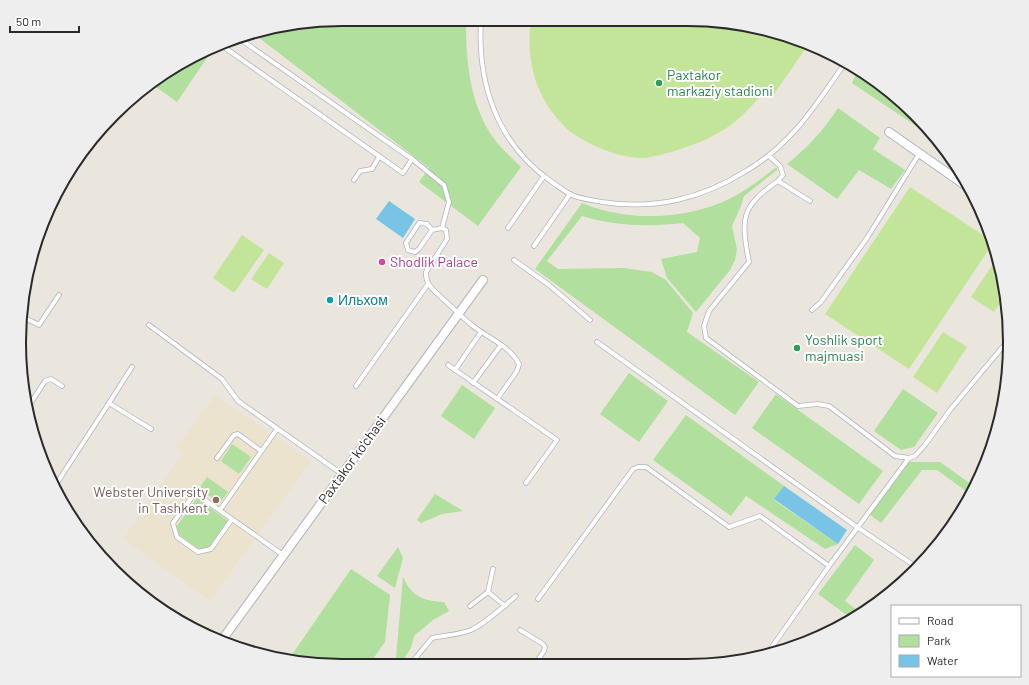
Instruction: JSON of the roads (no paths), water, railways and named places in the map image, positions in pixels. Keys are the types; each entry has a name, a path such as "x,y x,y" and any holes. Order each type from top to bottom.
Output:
{"street":[{"path":"889,132 959,181"},
{"name":"Paxtakor ko'chasi","path":"225,636 483,280"}],"lane":[{"path":"481,26 481,58 484,78 496,115 504,132 515,148 544,176 570,194 595,201 621,204 647,205 672,202 699,194 747,171 769,156 789,138 806,119 842,67"},
{"path":"244,42 412,159 444,185 449,202 442,228"},
{"path":"226,48 402,173 412,159"},
{"path":"812,310 821,302 867,238 919,154"},
{"path":"354,180 360,171 372,169 379,156"},
{"path":"769,156 780,166 782,175 778,181 763,191 748,208 744,223 744,238 749,262 709,311 704,326 706,338 798,406 817,404 829,406 895,456 909,458 915,456 925,445 950,410 1003,347"},
{"path":"508,228 544,176"},
{"path":"778,181 810,201"},
{"path":"534,246 570,194"},
{"path":"432,230 424,223 417,225 406,240 408,250 412,252 417,251 432,230 442,228"},
{"path":"442,228 446,230 447,238 426,272 428,284 458,314 501,345 515,357 519,364 517,371 497,399"},
{"path":"514,260 549,285 590,320"},
{"path":"356,386 428,284"},
{"path":"27,319 39,325 59,295"},
{"path":"149,326 222,379 238,401 343,474"},
{"path":"456,370 481,332"},
{"path":"596,342 857,527 912,564"},
{"path":"473,383 501,345"},
{"path":"448,365 557,440 526,483"},
{"path":"58,481 132,367"},
{"path":"32,401 45,381 51,379 62,386"},
{"path":"109,403 151,429"},
{"path":"220,510 277,429"},
{"path":"217,458 234,434 238,434 261,451"},
{"path":"772,647 857,527 909,458"},
{"path":"538,599 633,469 638,467 646,467 729,527 760,516 829,566"},
{"path":"232,519 211,550 198,552 177,537 173,523 195,492 284,555"},
{"path":"470,606 488,592 494,569"},
{"path":"488,592 505,606"},
{"path":"415,659 432,638 459,634 472,630 516,596"},
{"path":"520,630 543,644 545,647 539,659"}],"water":[{"path":"389,201 415,219 403,238 376,219"},
{"path":"784,486 847,530 838,544 774,499"}],"place":[{"name":"Paxtakor markaziy stadioni","path":"659,83"},
{"name":"Shodlik Palace","path":"382,262"},
{"name":"Ильхом","path":"330,300"},
{"name":"Yoshlik sport majmuasi","path":"797,348"},
{"name":"Webster University in Tashkent","path":"216,500"}]}
